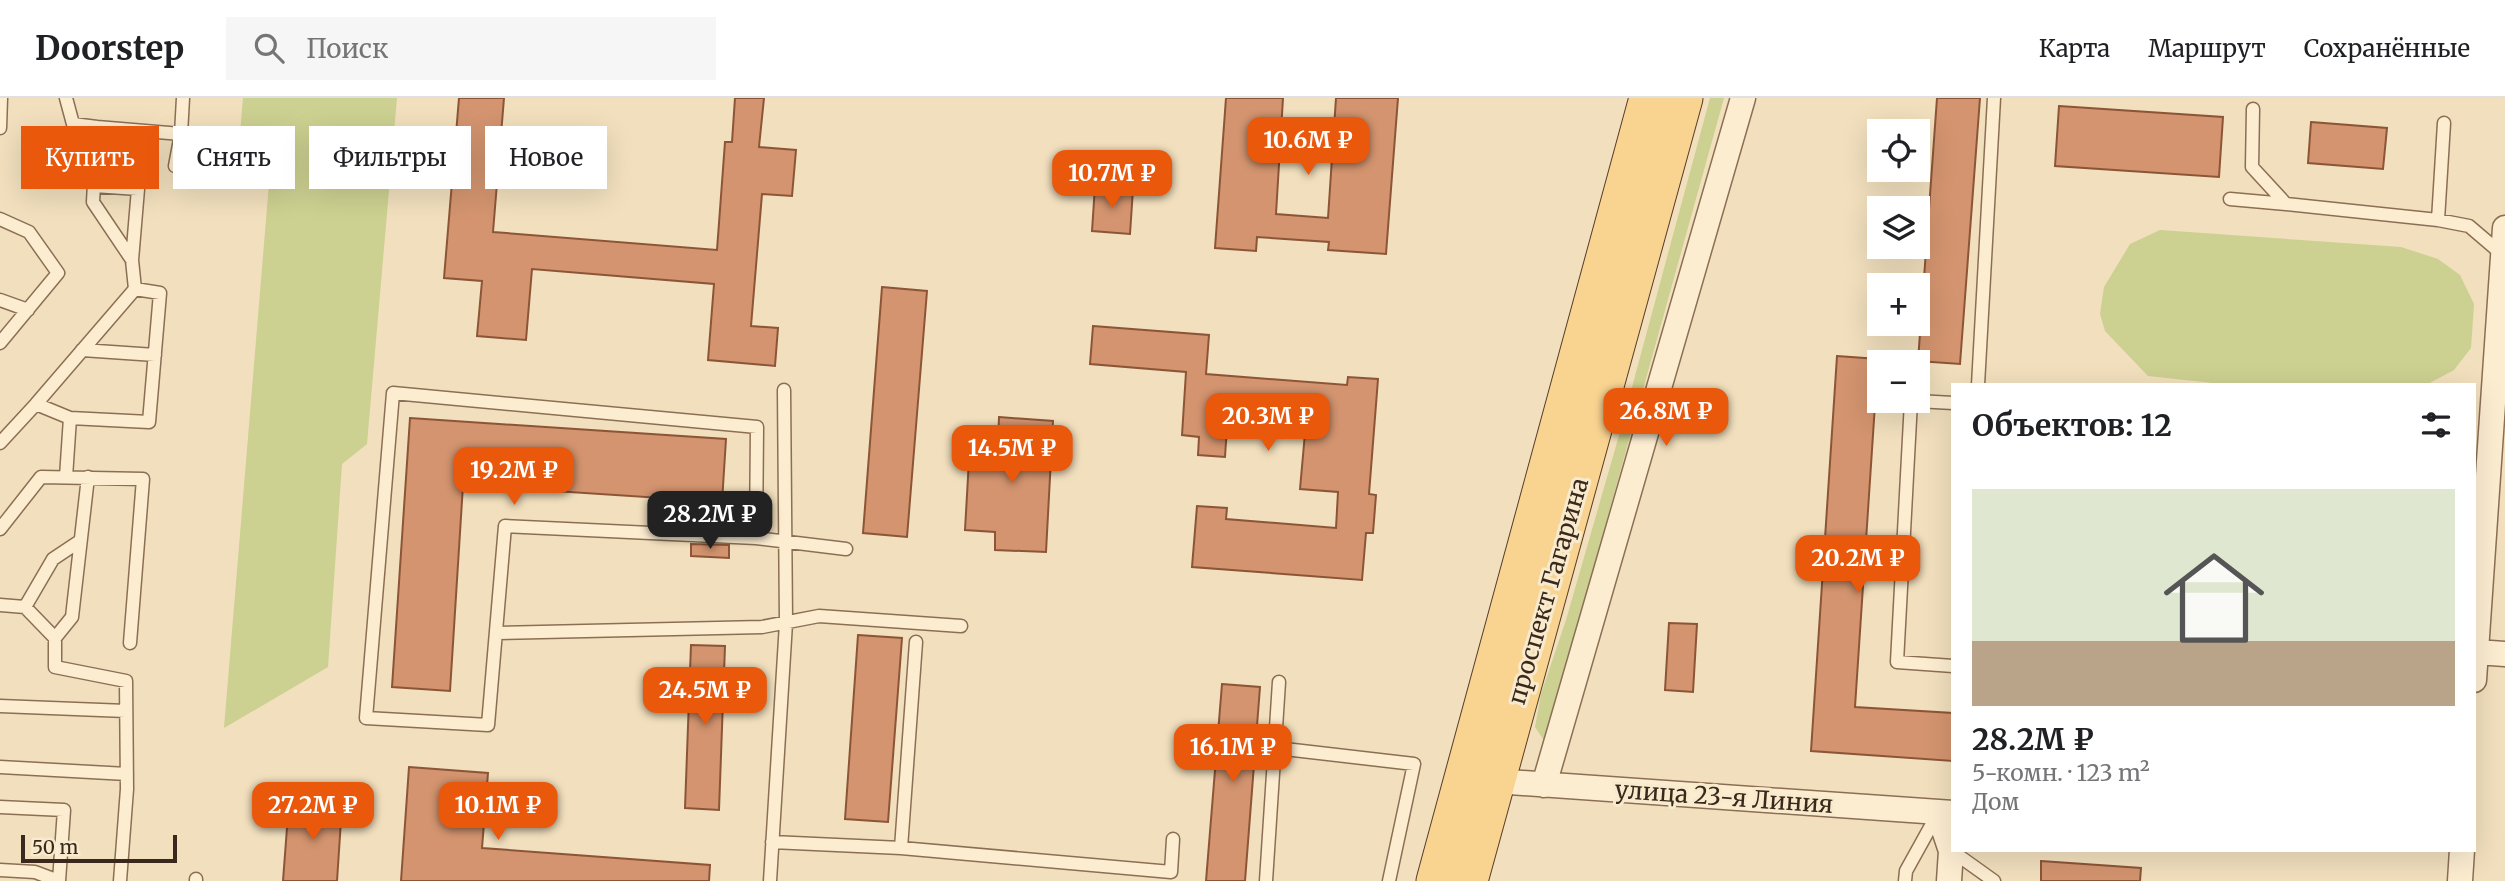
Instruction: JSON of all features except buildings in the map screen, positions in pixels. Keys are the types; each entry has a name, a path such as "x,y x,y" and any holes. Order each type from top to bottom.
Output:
{"main road":[{"name":"проспект Гагарина","path":"1435,881 1648,98"},
{"name":"проспект Гагарина","path":"1469,881 1685,98"}],"street":[{"path":"1545,785 1743,98"},
{"path":"2476,661 2497,460 2505,228"},
{"path":"2477,652 2505,654"},
{"name":"улица 23-я Линия","path":"1495,781 1946,812"},
{"path":"1946,812 1951,851 1949,881"},
{"path":"2460,881 2462,852"}],"lane":[{"path":"0,128 1,98"},
{"path":"66,98 73,124 89,126"},
{"path":"181,126 183,98"},
{"path":"1978,383 1994,98"},
{"path":"2253,109 2252,167 2286,204"},
{"path":"2438,220 2444,123"},
{"path":"94,189 93,202 132,260"},
{"path":"0,443 135,289 132,260 138,189"},
{"path":"2230,199 2438,220 2469,226 2504,255"},
{"path":"0,219 29,232 58,273 0,343"},
{"path":"36,404 70,418 149,422 160,293 135,289"},
{"path":"0,300 28,310"},
{"path":"82,350 155,355"},
{"path":"769,881 786,623 784,390"},
{"path":"756,538 757,427 393,393 366,718 488,725 505,526 756,538 846,549"},
{"path":"1930,401 1951,402"},
{"path":"1909,413 1897,662 1951,666"},
{"path":"66,477 70,418"},
{"path":"0,529 41,477 143,479 130,643"},
{"path":"88,477 72,617 55,638 55,667 126,681 127,774 120,881"},
{"path":"25,607 53,559 80,541"},
{"path":"0,605 25,607 55,638"},
{"path":"496,633 762,627 819,615 961,625"},
{"path":"901,848 916,642"},
{"path":"1266,881 1279,682"},
{"path":"0,706 126,710"},
{"path":"1276,748 1414,764 1389,881"},
{"path":"0,766 127,774"},
{"path":"0,807 64,810 59,881 35,872 0,870"},
{"path":"1905,881 1906,871 1946,812"},
{"path":"772,842 901,848 1171,872 1173,839"},
{"path":"1952,852 1994,881"}],"green space":[{"path":"243,98 397,98 395,126 309,126 309,189 389,189 367,444 342,464 328,667 224,728 269,189 295,189 295,126 241,126"},
{"path":"1710,98 1724,98 1545,742 1535,727 1541,694 1566,620 1618,439"},
{"path":"2160,230 2401,247 2438,259 2460,275 2474,304 2471,348 2454,370 2430,383 2213,383 2148,376 2105,331 2100,314 2104,287 2130,244"}]}
